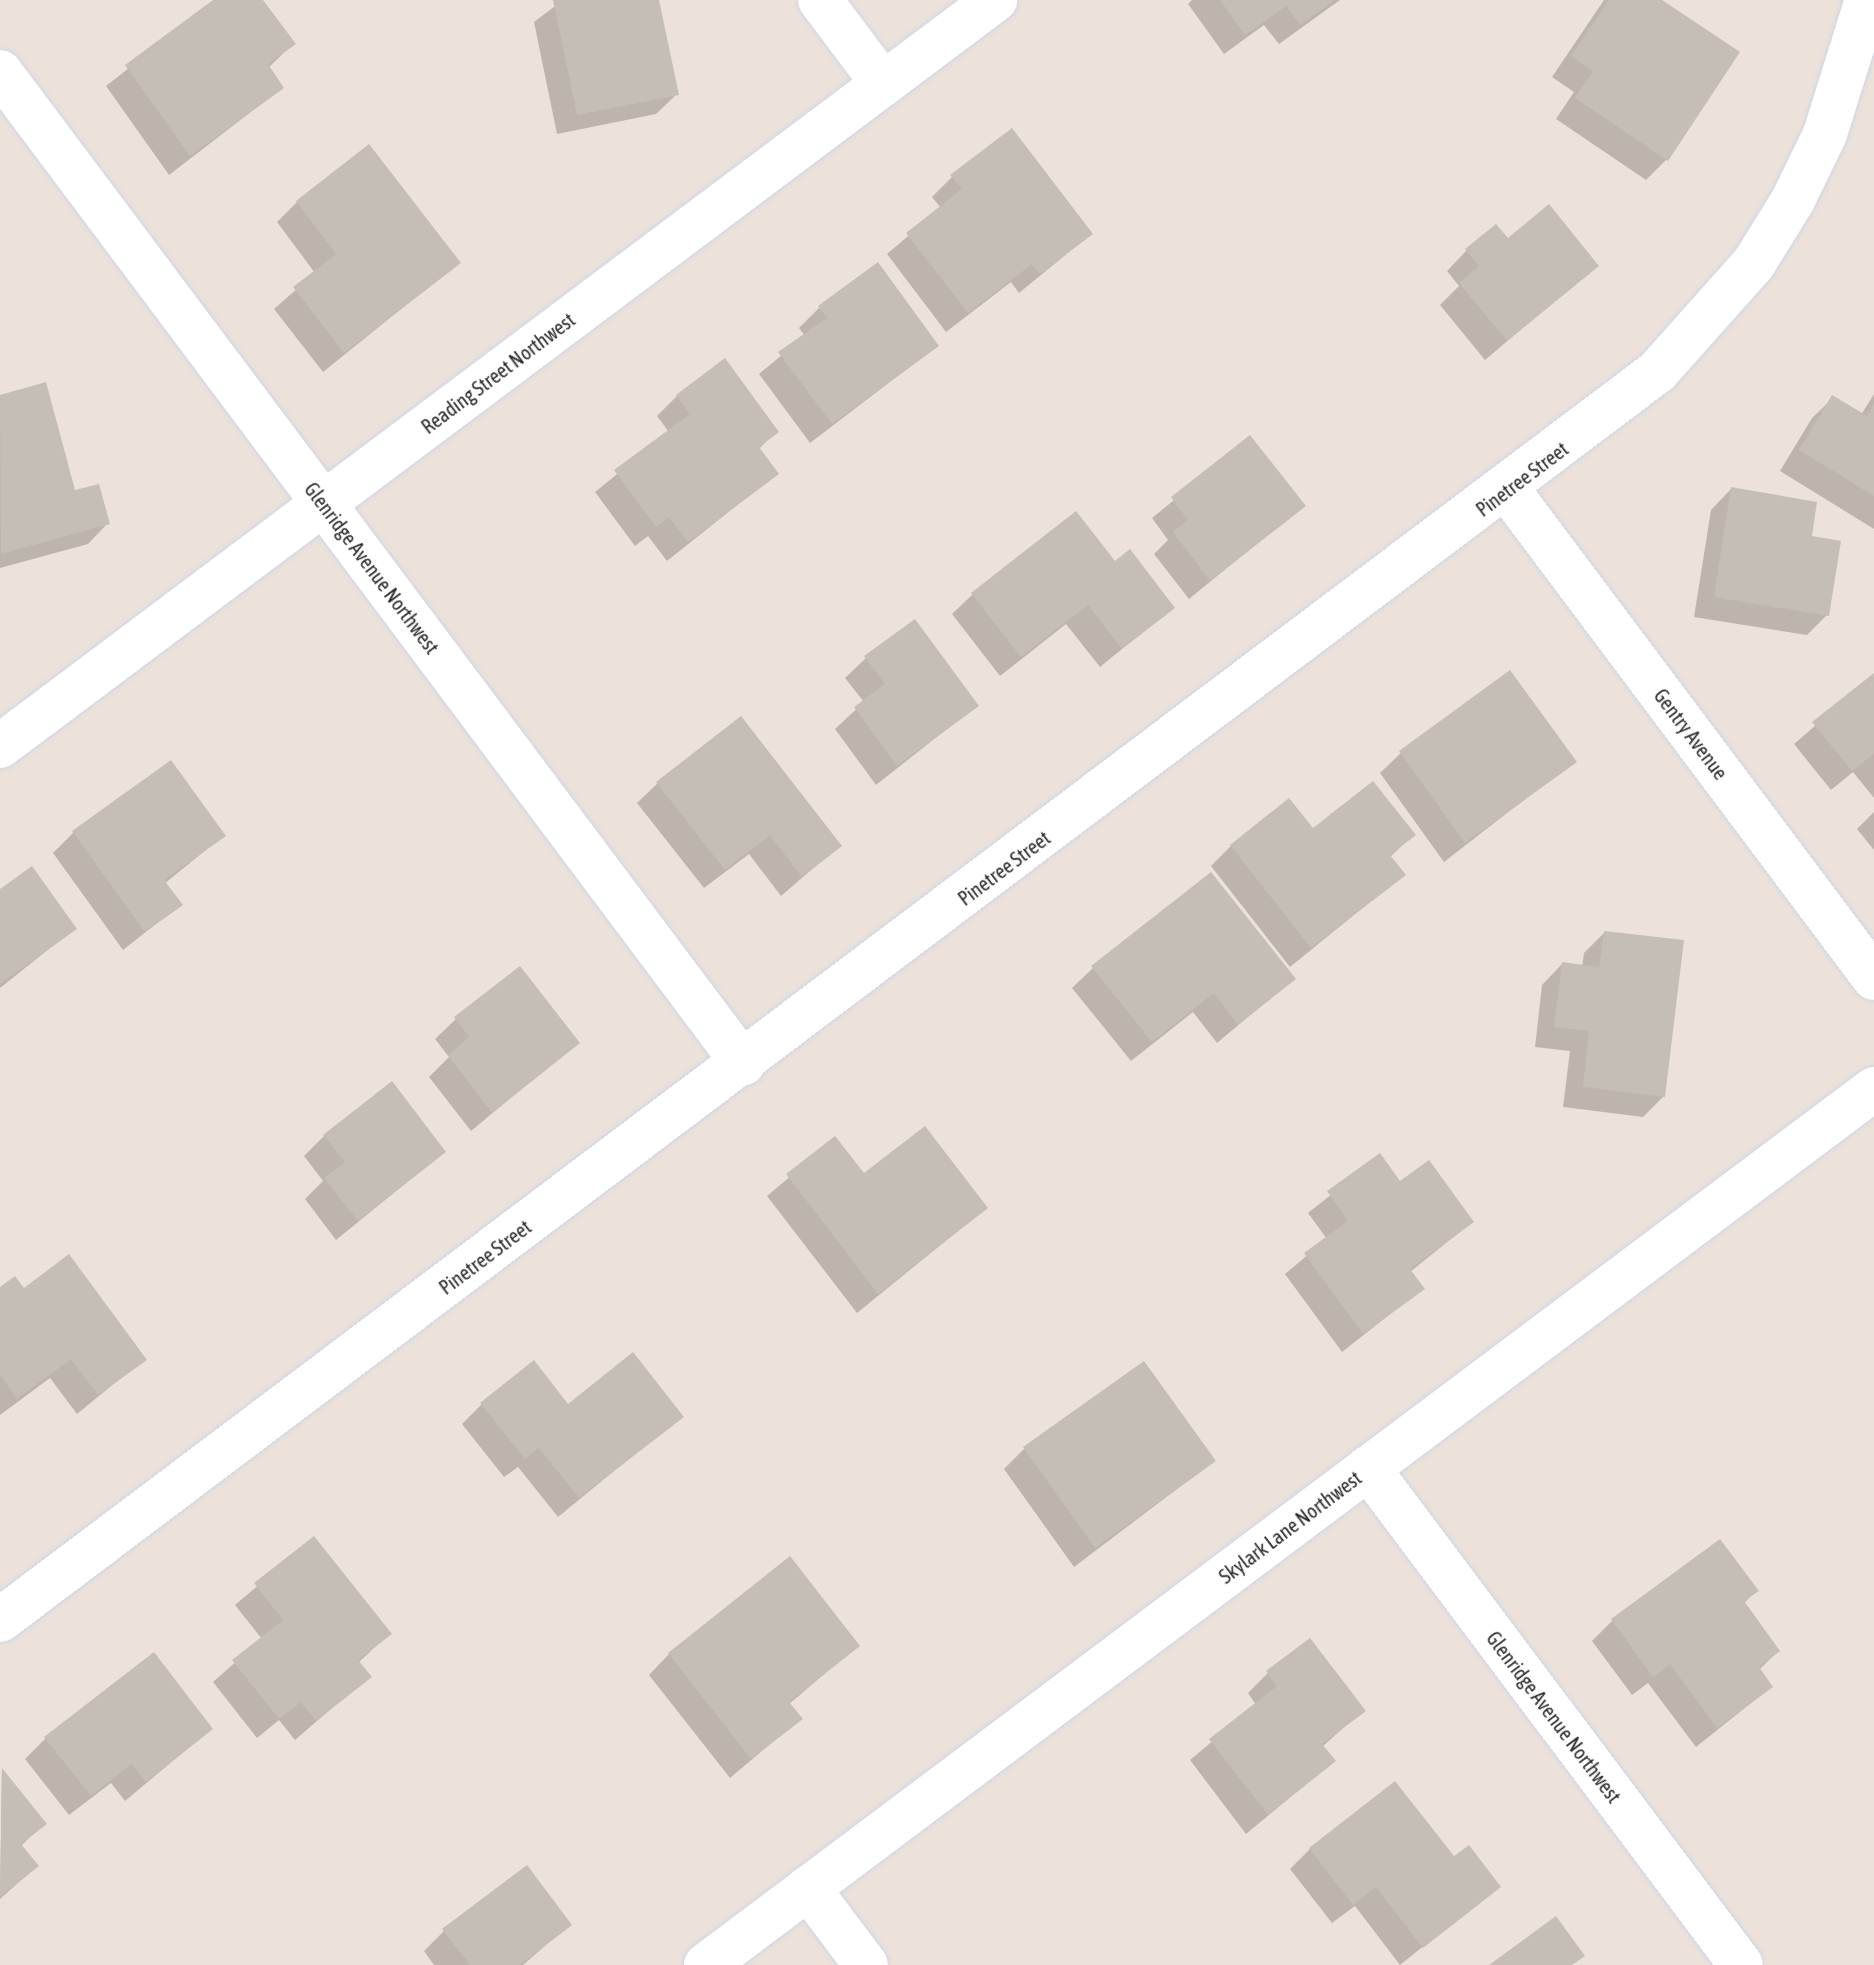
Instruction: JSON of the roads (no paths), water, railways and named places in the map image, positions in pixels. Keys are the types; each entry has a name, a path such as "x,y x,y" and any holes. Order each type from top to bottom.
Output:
{"street":[{"path":"820,0 883,84"},
{"name":"Reading Street Northwest","path":"0,746 995,0"},
{"name":"Pinetree Street","path":"0,1620 1508,490 1657,372 1754,263 1825,134 1867,0"},
{"name":"Glenridge Avenue Northwest","path":"0,72 743,1063"},
{"name":"Gentry Avenue","path":"1508,490 1874,978"},
{"name":"Skylark Lane Northwest","path":"706,1965 1874,1089"},
{"name":"Glenridge Avenue Northwest","path":"1368,1468 1741,1965"},
{"path":"808,1888 866,1965"}]}
